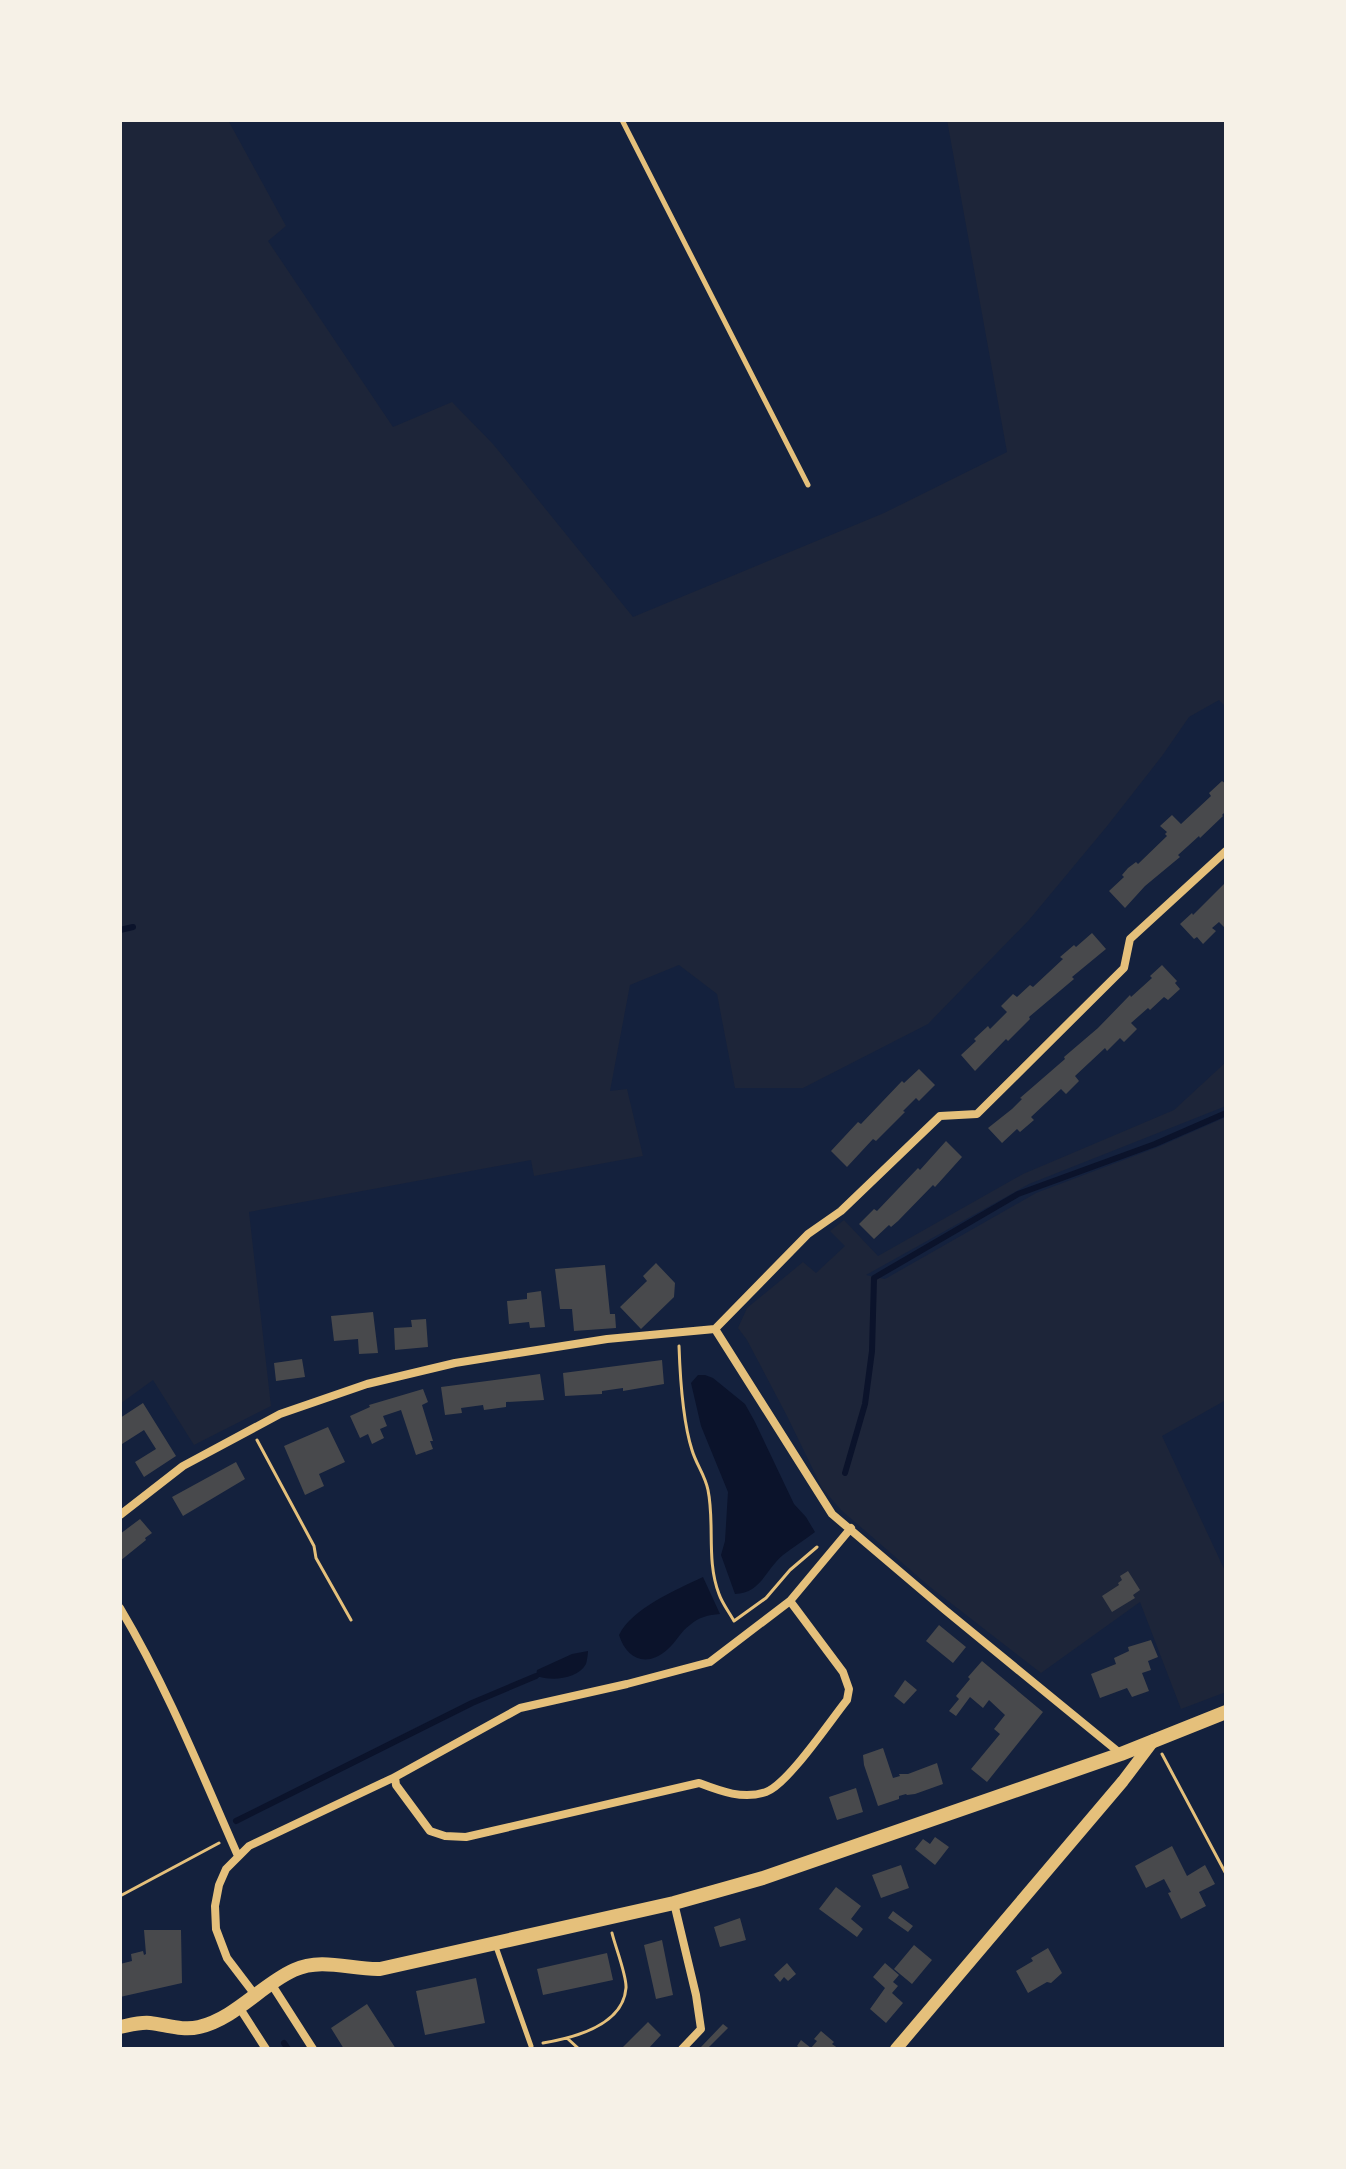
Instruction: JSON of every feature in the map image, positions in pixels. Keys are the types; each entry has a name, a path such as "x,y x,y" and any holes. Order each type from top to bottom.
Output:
{"main road":[{"path":"120,2027 141,2023 198,2028 222,2018 295,1969 344,1964 380,1969 674,1903 763,1878 1121,1754 1226,1712"}],"street":[{"path":"120,1515 183,1466 280,1414 367,1384 455,1363 607,1339 715,1329 808,1234 841,1211 940,1116 977,1114 1124,968 1130,939 1226,851"},
{"path":"715,1329 832,1514 1121,1754"},
{"path":"256,1996 227,1958 216,1929 215,1906 219,1885 226,1869 249,1846 395,1777 520,1708 710,1662 790,1601 851,1528"},
{"path":"395,1777 396,1785 430,1831 445,1836 466,1837 699,1783 724,1793 749,1795 766,1792 783,1782 847,1700 849,1689 843,1672 790,1601"},
{"path":"120,1608 175,1712 238,1856"},
{"path":"896,2049 1123,1781 1154,1740"},
{"path":"674,1903 701,2029 682,2049"},
{"path":"272,1985 313,2049"},
{"path":"239,2007 266,2049"}],"lane":[{"path":"622,120 808,485"},
{"path":"495,1943 531,2046"}],"path":[{"path":"678,1334 692,1451 704,1474 711,1507 711,1562 719,1594 734,1621 766,1598 806,1554 824,1542"},
{"path":"252,1429 314,1546 316,1558 351,1620"},
{"path":"1154,1740 1226,1874"},
{"path":"120,1896 230,1837"},
{"path":"531,2046 588,2032 614,2014 622,2001 626,1987 608,1918"},
{"path":"568,2039 579,2049"}],"shaded area":[{"path":"120,120 228,120 286,226 268,241 393,427 452,402 493,444 633,617 884,513 1007,452 947,120 1226,120 1226,707 1219,700 1189,717 1108,825 1029,920 928,1024 803,1088 735,1088 717,994 679,965 630,985 610,1091 627,1089 643,1156 534,1176 531,1160 249,1212 271,1406 194,1445 153,1380 120,1404"},
{"path":"1226,1062 1226,1106 1029,1184 866,1275 885,1279 1036,1193 1158,1147 1226,1117 1226,1400 1162,1436 1226,1573 1226,1692 1181,1709 1140,1602 1041,1673 930,1587 841,1510 822,1488 787,1416 738,1328 747,1308 803,1262 816,1273 845,1246 830,1231 844,1220 878,1256 1023,1174 1174,1110"},
{"path":"698,1375 713,1378 745,1404 794,1504 815,1532 783,1555 757,1585 744,1593 735,1594 721,1555 725,1541 728,1492 701,1426 691,1383"},
{"path":"703,1577 720,1614 693,1622 660,1655 645,1660 632,1655 619,1635 625,1625 644,1608"},
{"path":"588,1651 586,1664 570,1676 556,1679 536,1676 537,1670 572,1654"}],"building":[{"path":"1222,781 1226,784 1226,811 1223,816 1125,908 1109,891 1124,877 1122,875 1128,868 1136,862 1138,864 1167,836 1160,826 1172,815 1181,824"},
{"path":"1226,882 1226,929 1219,922 1212,928 1216,931 1203,944 1180,924"},
{"path":"1092,933 1106,949 1029,1017 975,1071 961,1055 976,1041 974,1039 1007,1012 1001,1006 1013,994 1017,997 1030,985 1033,987 1063,959 1060,957"},
{"path":"1162,965 1180,989 1168,1000 1164,997 1150,1010 1148,1008 1131,1023 1137,1029 1124,1042 1120,1038 1107,1051 1105,1048 1075,1076 1079,1081 1066,1094 1061,1089 1031,1117 1034,1120 1020,1132 1017,1129 1002,1143 988,1128 1152,978 1150,976"},
{"path":"919,1069 935,1085 919,1101 916,1098 847,1167 831,1151 902,1081 904,1083"},
{"path":"946,1141 962,1157 935,1187 933,1185 898,1221 874,1239 859,1224 874,1209 877,1211 918,1168 920,1170"},
{"path":"656,1263 675,1283 674,1297 641,1329 620,1307 647,1281 643,1276"},
{"path":"605,1265 610,1314 615,1314 616,1328 574,1331 572,1309 560,1309 555,1269"},
{"path":"541,1291 545,1327 530,1328 529,1322 509,1324 507,1301 527,1299 527,1293"},
{"path":"373,1312 378,1353 359,1354 358,1339 334,1341 331,1316"},
{"path":"426,1319 428,1347 395,1350 394,1328 412,1327 411,1320"},
{"path":"302,1359 305,1377 276,1381 274,1363"},
{"path":"662,1360 664,1384 602,1391 602,1394 565,1396 563,1373"},
{"path":"540,1374 544,1400 506,1402 506,1407 484,1410 483,1405 461,1408 462,1413 445,1415 441,1387"},
{"path":"423,1389 428,1402 422,1405 433,1449 416,1455 401,1410 383,1416 387,1426 380,1429 384,1438 372,1444 368,1434 360,1438 350,1416 369,1405"},
{"path":"143,1403 176,1456 144,1477 135,1462 156,1449 144,1430 122,1444 120,1441 120,1418"},
{"path":"328,1427 345,1462 319,1474 324,1486 305,1495 284,1446"},
{"path":"236,1462 245,1479 183,1516 172,1497"},
{"path":"140,1519 152,1533 120,1561 120,1534"},
{"path":"1128,1571 1140,1590 1133,1595 1135,1598 1112,1612 1102,1596 1119,1585 1122,1580 1120,1576"},
{"path":"939,1625 966,1647 953,1663 926,1641"},
{"path":"1151,1640 1158,1657 1148,1661 1151,1670 1142,1673 1149,1691 1132,1697 1127,1688 1100,1698 1091,1674 1116,1664 1114,1658 1129,1651 1128,1647"},
{"path":"982,1661 1043,1712 987,1782 971,1769 1000,1734 994,1729 1005,1715 989,1700 983,1708 970,1697 956,1716 949,1711 959,1699 956,1696 970,1679 968,1677"},
{"path":"905,1680 917,1690 904,1704 894,1696"},
{"path":"883,1748 893,1778 937,1763 943,1784 899,1796 899,1799 878,1806 863,1755"},
{"path":"856,1788 863,1812 837,1820 829,1797"},
{"path":"935,1837 949,1847 935,1865 915,1849 923,1839 930,1844"},
{"path":"1172,1846 1187,1876 1205,1865 1215,1884 1199,1892 1206,1906 1181,1919 1164,1879 1146,1888 1135,1866"},
{"path":"901,1865 909,1888 881,1898 872,1875"},
{"path":"836,1887 861,1906 851,1919 863,1929 857,1937 819,1909"},
{"path":"893,1911 913,1926 908,1932 888,1918"},
{"path":"740,1918 746,1940 720,1947 714,1927"},
{"path":"144,1930 181,1930 182,1983 120,1997 120,1964 132,1961 131,1954 143,1951 146,1954"},
{"path":"662,1940 673,1995 656,1999 644,1945"},
{"path":"914,1945 932,1960 912,1984 894,1969"},
{"path":"1048,1948 1062,1973 1051,1983 1047,1982 1028,1993 1016,1971"},
{"path":"607,1953 613,1980 543,1995 537,1969"},
{"path":"787,1963 796,1974 788,1981 784,1977 780,1982 774,1975"},
{"path":"885,1963 899,1975 893,1982 898,1986 892,1993 903,2003 886,2023 870,2009 885,1988 873,1977"},
{"path":"476,1978 485,2023 425,2035 416,1991"},
{"path":"367,2004 396,2049 344,2049 331,2028"},
{"path":"648,2022 661,2035 648,2049 621,2049"},
{"path":"723,2024 728,2028 707,2049 703,2049 701,2047"},
{"path":"821,2031 839,2049 801,2049 797,2046 801,2040 811,2048"}],"waterway":[{"path":"120,930 133,927"},
{"path":"845,1473 865,1404 872,1351 874,1278 1018,1194 1155,1144 1226,1113"},
{"path":"236,1821 472,1703 536,1676"},
{"path":"284,2043 288,2049"}]}
